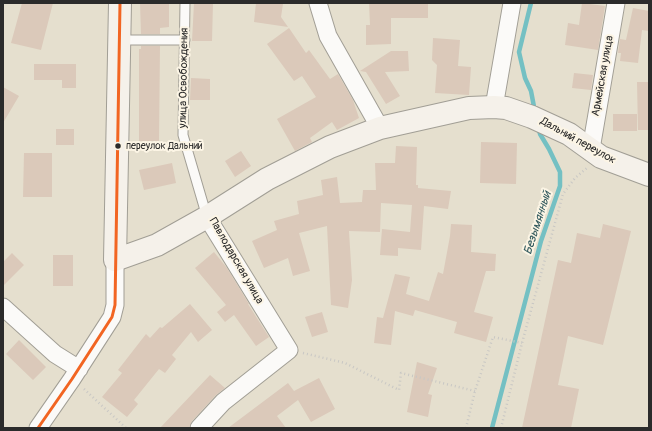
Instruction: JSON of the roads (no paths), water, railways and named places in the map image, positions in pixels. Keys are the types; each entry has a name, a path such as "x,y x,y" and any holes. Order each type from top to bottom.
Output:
{"main road":[{"path":"120,3 115,260 157,245 207,217"},
{"name":"Павлодарская улица","path":"207,217 267,179 330,147 380,128 469,108 500,108"},
{"name":"Дальний переулок","path":"500,108 532,117 569,134 596,153 649,174"}],"street":[{"path":"318,3 328,36 380,128"},
{"path":"500,108 512,3"},
{"name":"Армейская улица","path":"596,153 616,3"},
{"name":"Павлодарская улица","path":"199,428 223,402 289,350 207,217"},
{"path":"38,428 76,374 112,317 115,305 115,260"},
{"path":"3,306 76,374"}],"lane":[{"name":"улица Освобождения","path":"185,3 184,135 207,217"},
{"path":"120,40 185,40"}],"waterway":[{"name":"Безымянный","path":"531,3 519,52 525,78 531,91 535,112"},
{"name":"Безымянный","path":"492,428 541,241 560,186 560,172 540,134 538,127"}],"place":[{"name":"переулок Дальний","path":"118,146"}]}
